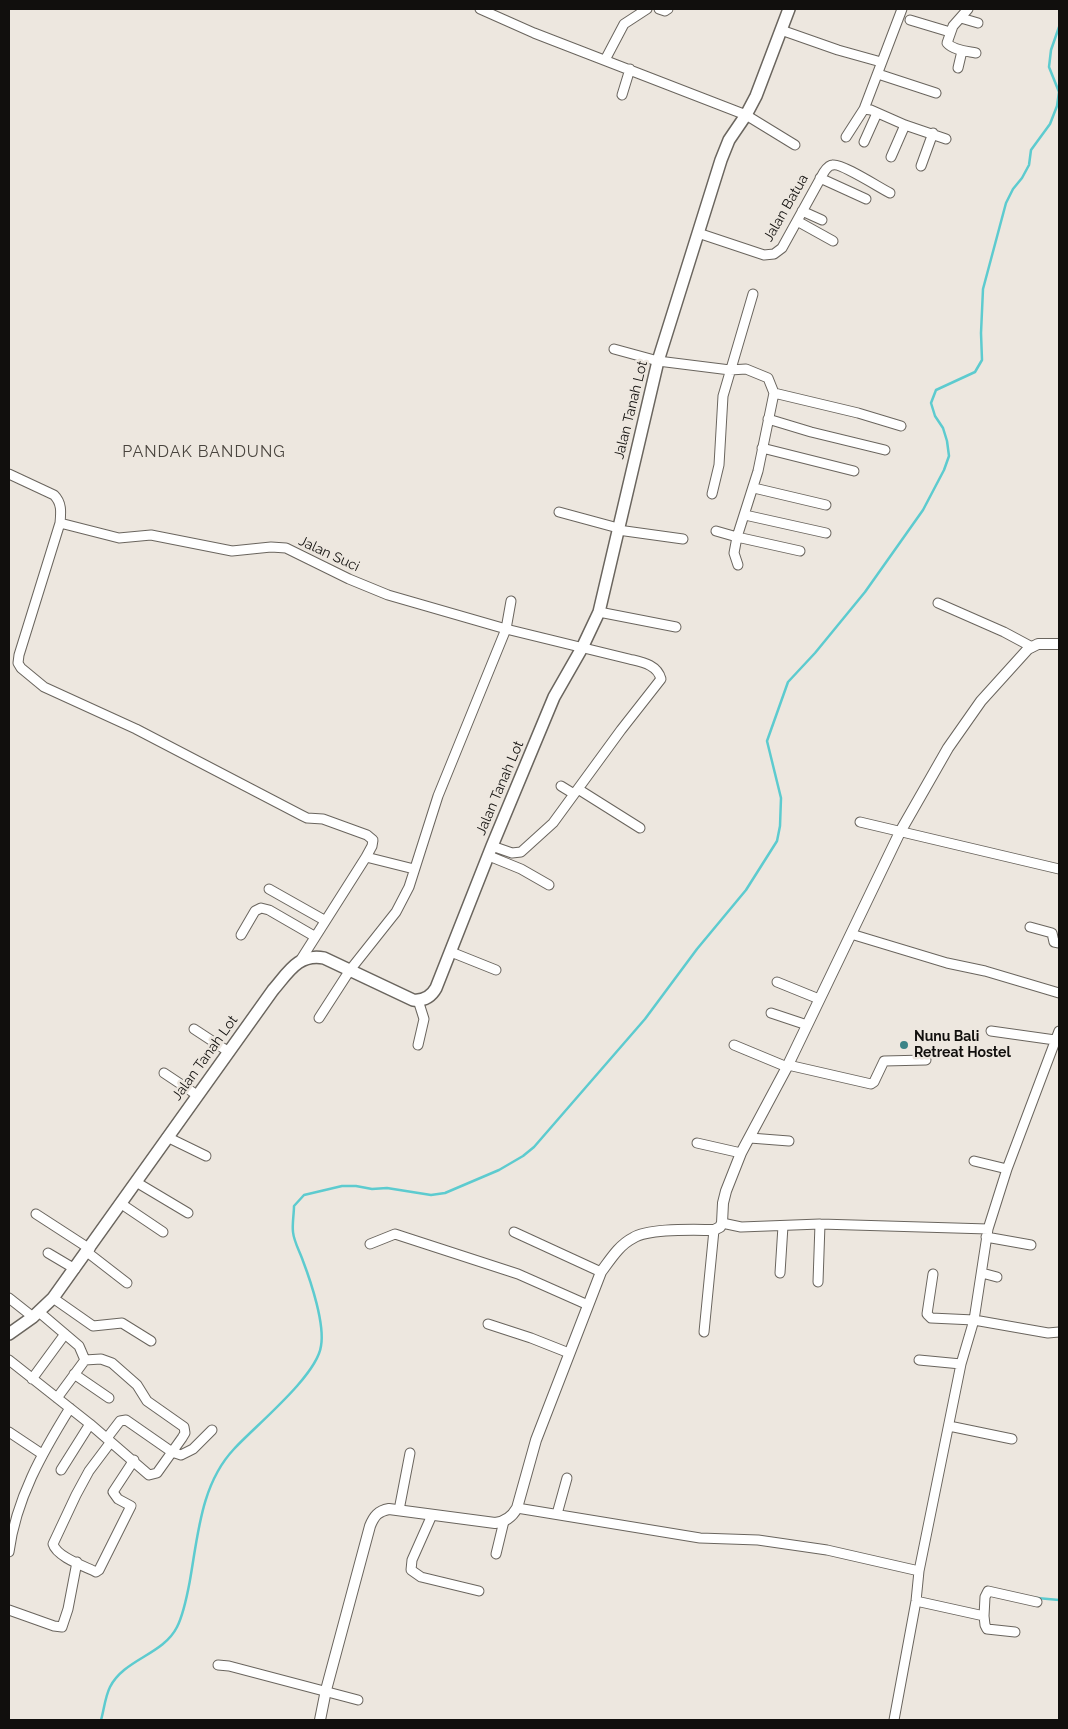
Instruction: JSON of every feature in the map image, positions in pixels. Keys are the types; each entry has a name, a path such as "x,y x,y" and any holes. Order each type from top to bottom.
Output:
{"main road":[{"name":"Jalan Tanah Lot","path":"418,1000 428,998 434,992 554,697 582,648 599,612 658,361 698,233 727,146 756,96 789,9"},
{"path":"300,961 306,958 324,958 411,1000 418,1000"},
{"name":"Jalan Tanah Lot","path":"9,1334 36,1315 53,1298 273,990 300,961"}],"street":[{"path":"480,9 534,33 746,115 795,145"},
{"path":"605,60 624,24 647,9"},
{"path":"659,9 664,11 668,9"},
{"path":"846,138 864,109 902,9"},
{"path":"968,9 950,32 947,44 962,51 976,52"},
{"path":"961,18 978,23"},
{"path":"910,20 950,32"},
{"path":"781,30 838,50 881,62"},
{"path":"958,68 962,51"},
{"path":"622,94 630,69"},
{"path":"878,74 936,93"},
{"path":"864,109 946,139"},
{"path":"864,142 877,113"},
{"path":"890,157 905,125"},
{"path":"921,166 933,134"},
{"name":"Jalan Batua","path":"698,233 770,256 782,248 820,178 830,165 835,164 846,168 890,193"},
{"path":"820,178 866,199"},
{"path":"802,211 822,220"},
{"path":"796,221 833,241"},
{"path":"712,494 719,465 723,396 753,294"},
{"path":"614,350 658,361 730,370 746,369 766,376 771,383 774,393 754,488 734,553 738,565"},
{"path":"774,393 858,413 901,426"},
{"path":"768,419 811,432 885,450"},
{"path":"762,448 854,471"},
{"path":"9,474 54,495 59,500 61,507 60,522 19,655 18,664 21,668 44,687 136,729 301,816 323,819 371,837 373,842 366,857 324,920 300,961"},
{"path":"754,488 826,505"},
{"path":"559,512 618,529 683,539"},
{"path":"745,515 826,533"},
{"name":"Jalan Suci","path":"60,522 119,538 151,535 232,551 271,547 286,548 349,579 388,595 506,629 649,664 657,670 661,678 620,730 576,792"},
{"path":"716,531 800,551"},
{"path":"319,1018 350,970 396,912 409,887 438,796 506,629 511,601"},
{"path":"938,603 1004,632 1032,647"},
{"path":"599,612 676,627"},
{"path":"704,1332 718,1226 726,1191 741,1153 788,1066 819,999 904,833 948,748 981,701 1023,654 1032,647 1048,643 1059,644"},
{"path":"561,786 576,792 640,828"},
{"path":"491,851 521,852 553,823 576,792"},
{"path":"860,822 1059,869"},
{"path":"491,851 548,886"},
{"path":"366,857 414,869"},
{"path":"269,889 324,920"},
{"path":"241,935 255,910 261,908 270,910 314,936"},
{"path":"1030,927 1052,932 1054,942 1059,943"},
{"path":"852,934 929,958 985,971 1059,993"},
{"path":"451,952 496,970"},
{"path":"777,982 819,999"},
{"path":"418,1000 424,1019 418,1045"},
{"path":"771,1013 807,1025"},
{"path":"194,1028 229,1052"},
{"path":"894,1720 916,1601 918,1571 961,1364 974,1320 987,1233 1007,1169 1056,1050 1058,1034 991,1031"},
{"path":"734,1045 788,1066 871,1084 874,1082 884,1060 926,1060"},
{"path":"164,1073 197,1095"},
{"path":"167,1137 206,1156"},
{"path":"750,1138 789,1141"},
{"path":"697,1143 741,1153"},
{"path":"974,1161 1007,1169"},
{"path":"136,1182 188,1212"},
{"path":"120,1203 163,1232"},
{"path":"36,1214 88,1251 128,1283"},
{"path":"818,1282 820,1224"},
{"path":"320,1720 326,1690 370,1526 379,1512 389,1508 495,1524 512,1516 517,1508 536,1440 601,1272 624,1244 641,1234 718,1226 820,1224 987,1233 1031,1245"},
{"path":"780,1273 783,1226"},
{"path":"514,1232 601,1272"},
{"path":"370,1244 395,1234 518,1274 588,1305"},
{"path":"48,1253 75,1269"},
{"path":"933,1274 928,1316 931,1318 974,1320 1048,1333 1059,1332"},
{"path":"982,1274 996,1277"},
{"path":"9,1298 65,1334 79,1346 85,1360"},
{"path":"53,1298 93,1326 122,1324 151,1341"},
{"path":"488,1324 569,1353"},
{"path":"32,1378 65,1334"},
{"path":"9,1360 151,1475 157,1473 185,1433 184,1427 147,1401 137,1384 112,1363 102,1359 85,1360 57,1398"},
{"path":"919,1360 961,1364"},
{"path":"74,1374 109,1398"},
{"path":"9,1552 11,1532 32,1474 70,1408"},
{"path":"134,1460 112,1492 118,1499 131,1506 99,1570 96,1572 63,1556 53,1544 89,1471 120,1421 126,1420 172,1452 181,1455 187,1453 212,1430"},
{"path":"61,1470 90,1424"},
{"path":"949,1426 1012,1439"},
{"path":"9,1432 42,1454"},
{"path":"399,1510 410,1453"},
{"path":"557,1514 567,1478"},
{"path":"517,1508 700,1538 758,1540 819,1549 918,1571"},
{"path":"432,1515 412,1560 410,1570 421,1577 479,1591"},
{"path":"496,1554 504,1521"},
{"path":"9,1610 62,1627 68,1609 77,1562"},
{"path":"1015,1632 988,1629 984,1622 984,1616 985,1597 988,1591 1037,1602"},
{"path":"916,1601 984,1616"},
{"path":"218,1665 230,1666 358,1700"}],"waterway":[{"path":"101,1720 108,1691 116,1678 124,1670 163,1644 177,1627 182,1616 203,1511 214,1478 234,1449 297,1386 309,1372 317,1358 321,1346 321,1326 313,1291 294,1236 294,1206 304,1195 342,1186 372,1189 387,1188 431,1195 445,1193 499,1170 523,1156 534,1147 645,1019 697,949 746,890 777,841 780,826 781,798 767,741 788,682 815,653 865,592 923,510 944,470 949,456 947,441 931,403 936,390 975,372 982,360 983,289 1006,203 1029,165 1031,150 1050,124 1057,106 1059,92 1049,67 1051,50 1059,27"},
{"path":"1037,1598 1059,1600"}],"place":[{"name":"Nunu Bali Retreat Hostel","path":"904,1045"}],"district":[{"name":"PANDAK BANDUNG","path":"204,452"}]}
